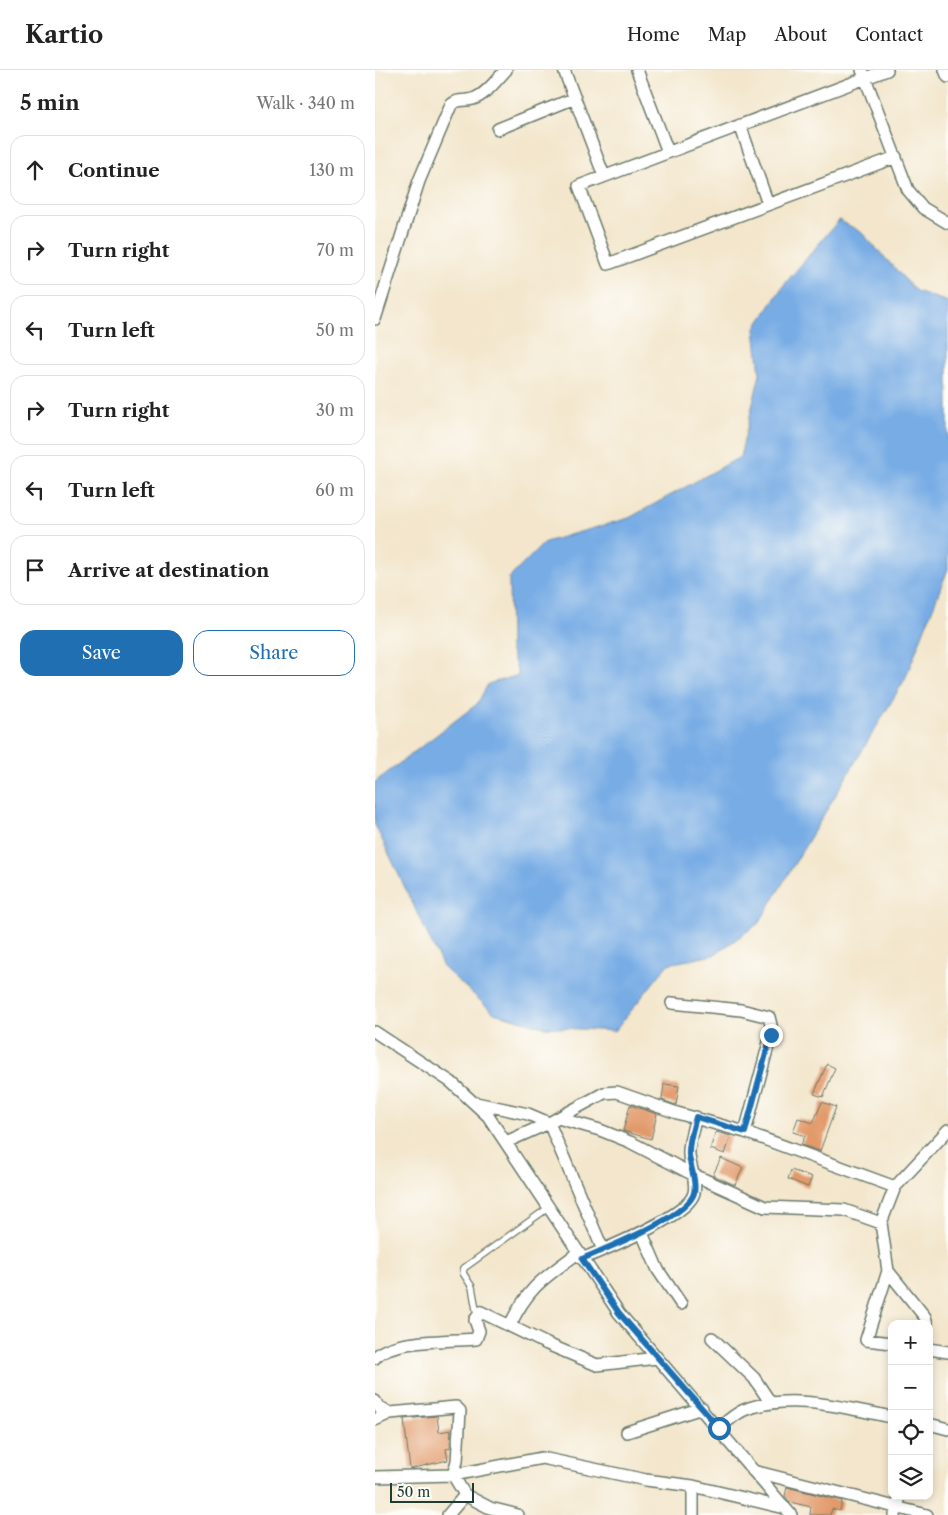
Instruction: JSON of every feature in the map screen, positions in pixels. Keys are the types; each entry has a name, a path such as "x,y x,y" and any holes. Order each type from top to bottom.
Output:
{"street":[{"path":"375,319 419,181 451,105 457,100 473,99 506,70"},
{"path":"564,70 604,176"},
{"path":"887,70 864,74 740,125 579,186 608,264 896,157"},
{"path":"945,70 948,77"},
{"path":"641,71 668,152"},
{"path":"864,74 908,190 923,208 948,223"},
{"path":"499,128 575,98"},
{"path":"740,125 768,204"},
{"path":"672,1003 741,1010 769,1018 771,1035 745,1132"},
{"path":"375,1032 439,1073 476,1103 506,1142 619,1313 788,1511"},
{"path":"506,1142 610,1091 745,1132 895,1187"},
{"path":"476,1103 600,1130 630,1142 692,1174 765,1207 844,1210 881,1223"},
{"path":"509,1325 521,1301 533,1288 580,1256 603,1250 642,1233 669,1218 690,1200 694,1194 689,1149 696,1117"},
{"path":"553,1120 603,1250"},
{"path":"888,1343 866,1340 888,1271 881,1223 895,1187 948,1130"},
{"path":"642,1233 658,1270 681,1304"},
{"path":"888,1271 926,1320"},
{"path":"375,1358 380,1350 402,1344 476,1339 479,1331 475,1320 477,1314 481,1312 487,1313 547,1344 597,1365 657,1358"},
{"path":"712,1338 754,1378 770,1402"},
{"path":"933,1350 948,1352"},
{"path":"375,1401 379,1408 390,1413"},
{"path":"719,1428 742,1411 770,1402 799,1402 888,1416"},
{"path":"375,1420 390,1413 456,1407 460,1411 457,1461 453,1475 465,1495 490,1508 518,1515"},
{"path":"627,1432 702,1408"},
{"path":"933,1425 948,1429"},
{"path":"375,1476 453,1475 542,1458 646,1480 693,1486 788,1511"},
{"path":"753,1471 927,1515"},
{"path":"693,1486 693,1515"},
{"path":"448,1515 465,1495"}],"lane":[{"path":"477,1314 472,1287 463,1273 464,1268 548,1208"}],"water":[{"path":"839,220 861,232 916,291 948,302 948,569 905,679 759,923 714,955 668,964 615,1031 544,1027 494,1013 443,967 375,825 375,782 477,704 488,684 519,675 510,649 509,578 545,542 629,518 740,457 760,374 755,329 783,286"}],"building":[{"path":"827,1064 835,1068 823,1097 814,1094"},
{"path":"664,1084 679,1086 676,1105 662,1100"},
{"path":"822,1102 836,1107 820,1151 801,1145 805,1136 793,1132 798,1118 813,1123"},
{"path":"630,1105 657,1114 651,1139 623,1131"},
{"path":"716,1132 731,1136 725,1154 710,1149"},
{"path":"721,1158 743,1168 735,1185 713,1175"},
{"path":"791,1170 812,1177 808,1187 788,1179"},
{"path":"437,1416 439,1432 451,1430 450,1448 446,1449 448,1460 410,1469 404,1419"},
{"path":"787,1487 842,1501 840,1511 832,1509 830,1515 810,1515 811,1507 790,1502 785,1496"}],"route":[{"path":"719,1428 619,1313 582,1259 642,1233 669,1218 690,1200 694,1194 694,1184 689,1149 696,1117 745,1132 771,1035"}]}
